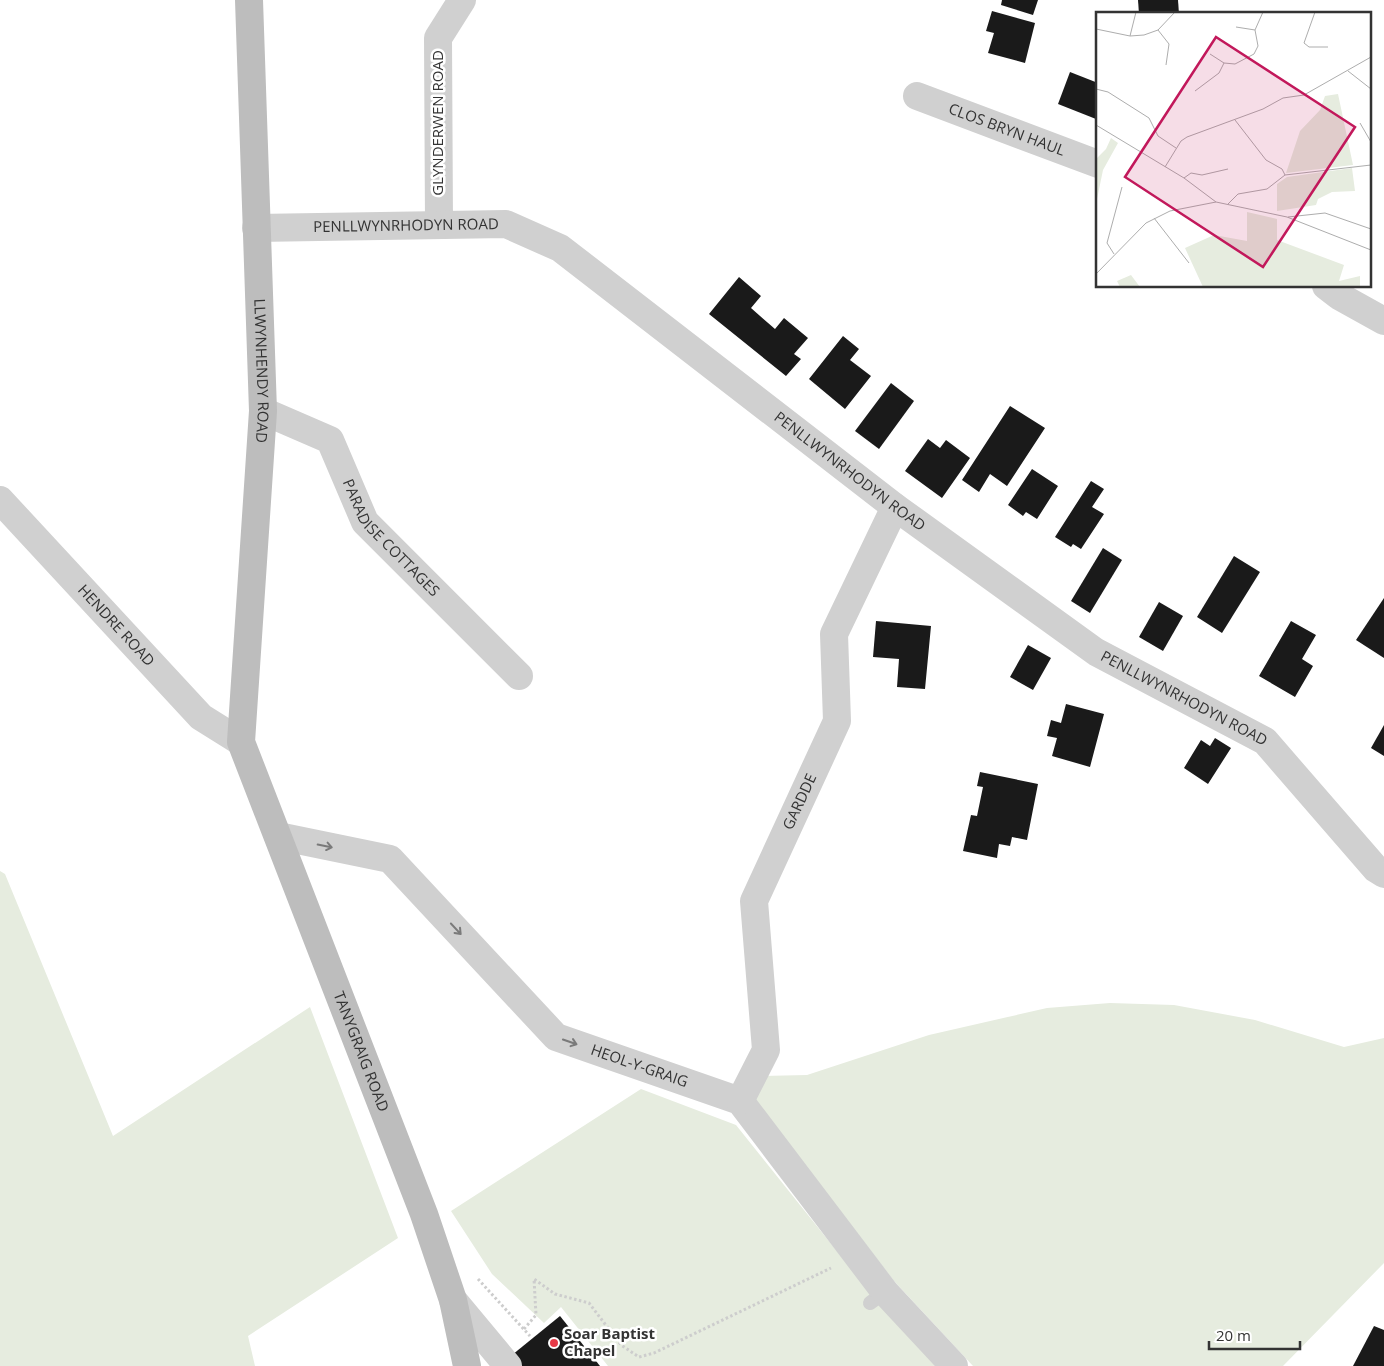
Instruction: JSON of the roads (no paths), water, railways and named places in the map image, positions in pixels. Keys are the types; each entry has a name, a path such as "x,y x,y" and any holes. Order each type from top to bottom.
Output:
{"main road":[{"name":"LLWYNHENDY ROAD","path":"241,742 263,411 249,0"},
{"name":"TANYGRAIG ROAD","path":"241,742 424,1214 453,1300 467,1366"}],"street":[{"name":"GLYNDERWEN ROAD","path":"438,224 438,38 462,0"},
{"name":"CLOS BRYN HAUL","path":"916,96 1096,163"},
{"name":"PENLLWYNRHODYN ROAD","path":"256,228 506,224 560,248 895,506 1096,652 1265,741 1376,870 1384,874"},
{"path":"1329,288 1339,296 1384,321"},
{"name":"PARADISE COTTAGES","path":"263,411 330,440 365,522 519,676"},
{"name":"HENDRE ROAD","path":"0,500 200,717 241,742"},
{"name":"GARDDE","path":"740,1100 766,1050 754,901 837,721 834,634 895,506"},
{"name":"HEOL-Y-GRAIG","path":"278,836 390,859 556,1037 740,1100"},
{"path":"740,1100 878,1298 954,1366"},
{"path":"453,1300 508,1366"}],"place":[{"name":"Soar Baptist Chapel","path":"554,1343"}]}
